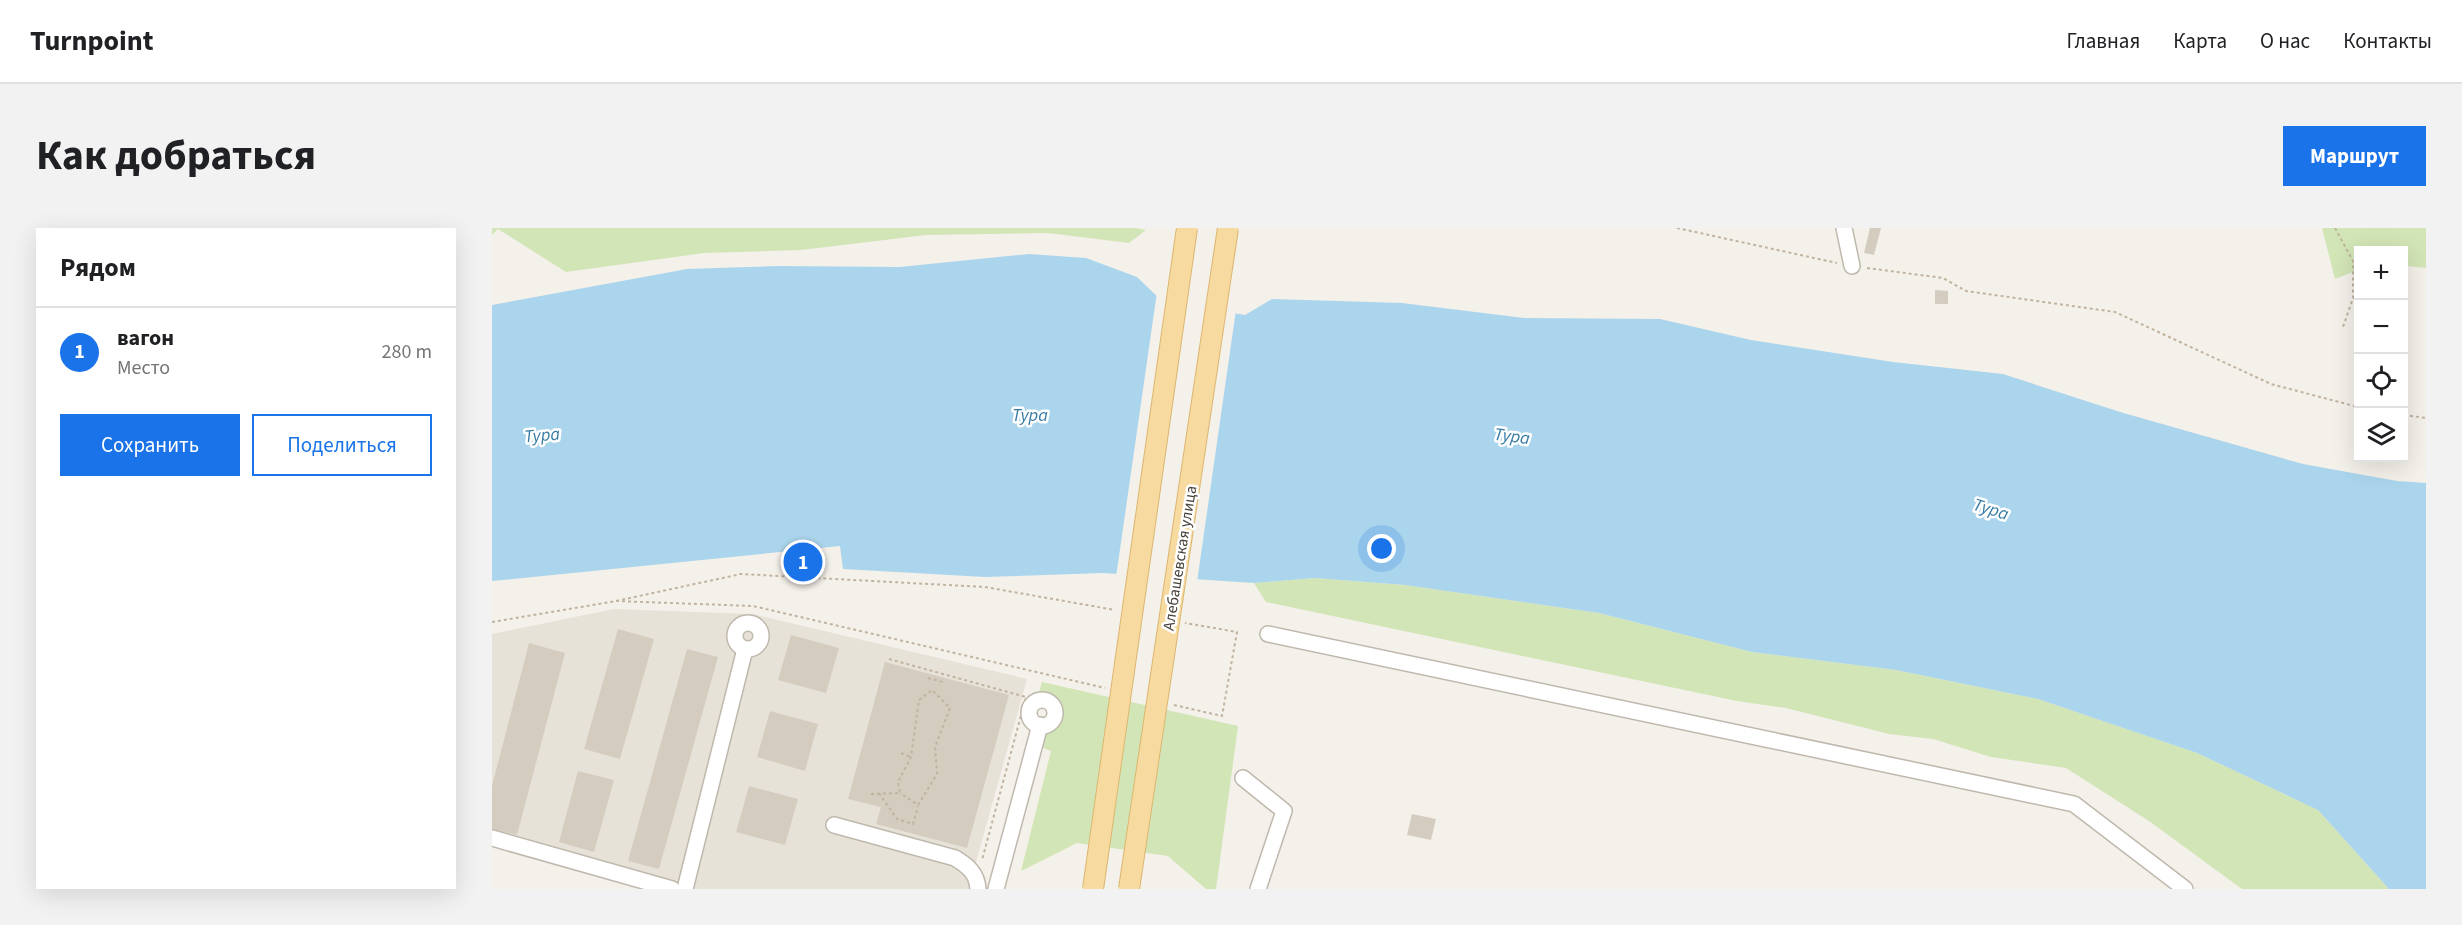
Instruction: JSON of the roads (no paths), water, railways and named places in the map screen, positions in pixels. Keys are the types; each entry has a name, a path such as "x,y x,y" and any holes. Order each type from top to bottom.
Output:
{"main road":[{"path":"1094,889 1187,228"},
{"name":"Алебашевская улица","path":"1129,889 1228,228"}],"lane":[{"path":"1844,228 1852,266"},
{"path":"1268,634 2074,804 2185,889"},
{"path":"685,889 745,649"},
{"path":"996,889 1040,725"},
{"path":"1243,778 1284,811 1258,889"},
{"path":"834,825 955,858 970,867 978,889"},
{"path":"492,838 672,889"}],"water":[{"name":"Тура","path":"1029,254 1086,258 1137,277 1162,301 1245,315 1272,299 1402,303 1524,318 1660,319 1751,340 1893,362 2003,374 2120,412 2303,464 2397,481 2426,483 2426,889 2389,889 2318,810 2197,753 2038,699 1896,670 1752,652 1599,613 1405,585 1315,578 1254,583 1103,573 985,577 843,569 840,546 492,581 492,305 687,269 777,266 900,267"}],"place":[{"name":"вагон","path":"803,562"}]}
